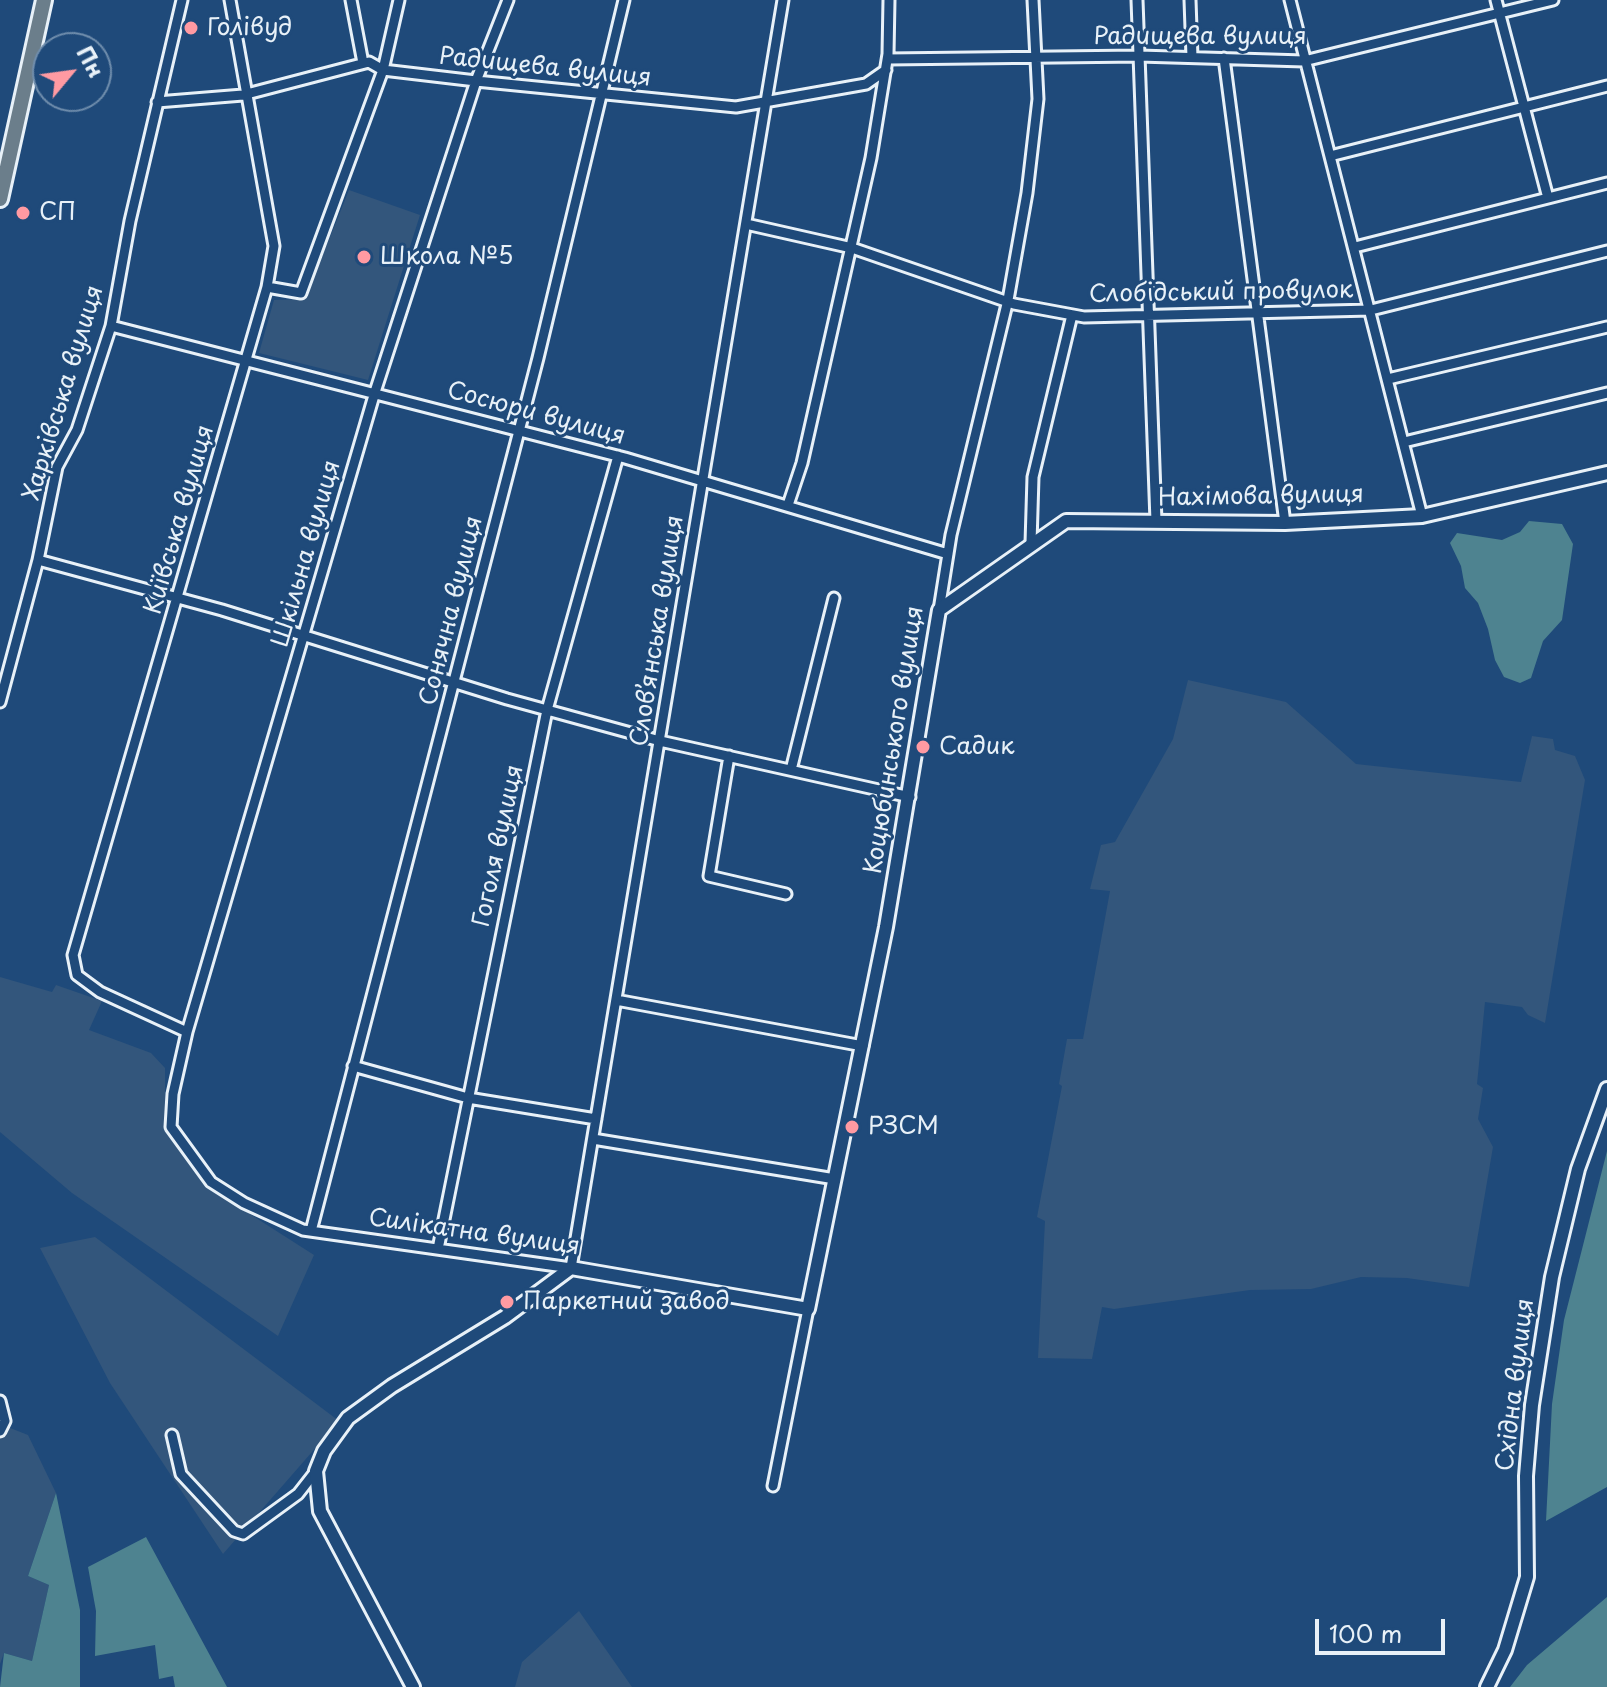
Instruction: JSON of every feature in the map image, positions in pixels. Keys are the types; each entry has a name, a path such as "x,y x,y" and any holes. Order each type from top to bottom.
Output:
{"main road":[{"path":"0,199 44,0"}],"street":[{"name":"Харківська вулиця","path":"0,702 38,560 57,467 77,430 111,326 157,102 182,0"},
{"name":"Київська вулиця","path":"187,1032 100,992 77,975 73,955 248,358 267,287 274,246 230,0"},
{"path":"157,102 243,95 363,63 351,0"},
{"path":"267,287 301,293 383,70 399,0"},
{"name":"Шкільна вулиця","path":"171,1127 173,1094 187,1032 375,392 476,81 508,0"},
{"name":"Сонячна вулиця","path":"311,1231 455,681 517,429 538,358 624,0"},
{"name":"Слов’янська вулиця","path":"571,1268 783,0"},
{"path":"788,505 802,463 852,248 888,59 889,0"},
{"name":"Коцюбинського вулиця","path":"773,1486 863,1046 910,797 948,554 1008,300 1038,99 1033,0"},
{"path":"1137,0 1156,521"},
{"path":"1190,0 1192,57"},
{"path":"1290,0 1422,516"},
{"path":"1496,0 1548,198"},
{"name":"Радищева вулиця","path":"888,59 1139,56 1304,61 1553,0"},
{"path":"1224,58 1285,523"},
{"name":"Радищева вулиця","path":"363,63 369,62 383,70 600,96 736,107 866,84 886,70"},
{"path":"1330,156 1607,86"},
{"path":"1355,247 1607,183"},
{"name":"Слобідський провулок","path":"746,224 852,248 1008,300 1072,315 1147,318 1371,310 1607,251"},
{"path":"1031,543 1033,477 1072,315"},
{"name":"Сосюри вулиця","path":"111,326 248,358 704,479 948,554"},
{"path":"1388,379 1607,327"},
{"path":"1404,442 1607,393"},
{"name":"Гоголя вулиця","path":"438,1249 547,710 618,456"},
{"name":"Нахімова вулиця","path":"939,610 1066,521 1285,523 1422,516 1607,473"},
{"path":"38,560 304,634 547,710 660,741 910,797"},
{"path":"791,770 834,598"},
{"path":"729,756 709,876 786,894"},
{"path":"616,1000 863,1046"},
{"path":"353,1066 468,1098 596,1119"},
{"name":"Східна вулиця","path":"1487,1687 1505,1650 1527,1577 1526,1476 1532,1405 1552,1277 1578,1169 1607,1089"},
{"name":"Силікатна вулиця","path":"171,1127 211,1182 244,1203 311,1231 571,1268 808,1309"},
{"path":"593,1139 835,1179"},
{"path":"172,1435 181,1474 234,1531 243,1534 298,1494 348,1418 366,1403 505,1317 571,1268"},
{"path":"0,1401 5,1421 0,1431"},
{"path":"316,1471 320,1511 413,1687"}],"shaded area":[{"name":"Школа №5","path":"349,190 420,215 368,380 259,353 274,300 305,299"},
{"path":"1188,680 1286,702 1356,764 1521,782 1532,736 1553,739 1555,750 1575,756 1585,780 1545,1023 1528,1015 1522,1007 1485,1002 1477,1084 1483,1088 1478,1119 1493,1147 1469,1287 1407,1278 1361,1277 1311,1289 1250,1290 1114,1309 1102,1307 1092,1359 1038,1358 1045,1221 1037,1217 1062,1086 1059,1084 1067,1039 1083,1039 1110,891 1090,889 1101,845 1115,842 1173,739"},
{"path":"0,977 52,992 56,985 102,1001 89,1030 151,1053 165,1068 165,1126 206,1186 314,1255 278,1336 72,1193 0,1132"},
{"path":"95,1237 339,1421 223,1554 110,1383 40,1248"},
{"path":"0,1424 28,1435 56,1493 28,1576 49,1585 32,1661 4,1653 0,1664"},
{"path":"579,1611 632,1687 515,1687 522,1662"}],"green space":[{"path":"1529,521 1562,524 1573,544 1562,620 1543,641 1531,678 1520,683 1504,677 1495,660 1478,603 1465,588 1461,566 1450,543 1457,533 1502,540 1520,532"},
{"path":"1607,1151 1607,1487 1546,1521 1552,1404 1564,1320"},
{"path":"56,1493 80,1610 80,1687 0,1687 4,1653 32,1661 49,1585 28,1576"},
{"path":"146,1537 227,1687 175,1687 173,1676 159,1679 155,1645 95,1656 96,1611 88,1567"},
{"path":"1607,1597 1607,1687 1510,1687 1527,1665"}],"place":[{"name":"Голівуд","path":"191,28"},
{"name":"СП","path":"23,213"},
{"name":"Школа №5","path":"364,257"},
{"name":"Садик","path":"923,747"},
{"name":"РЗСМ","path":"852,1127"},
{"name":"Паркетний завод","path":"507,1302"}]}
